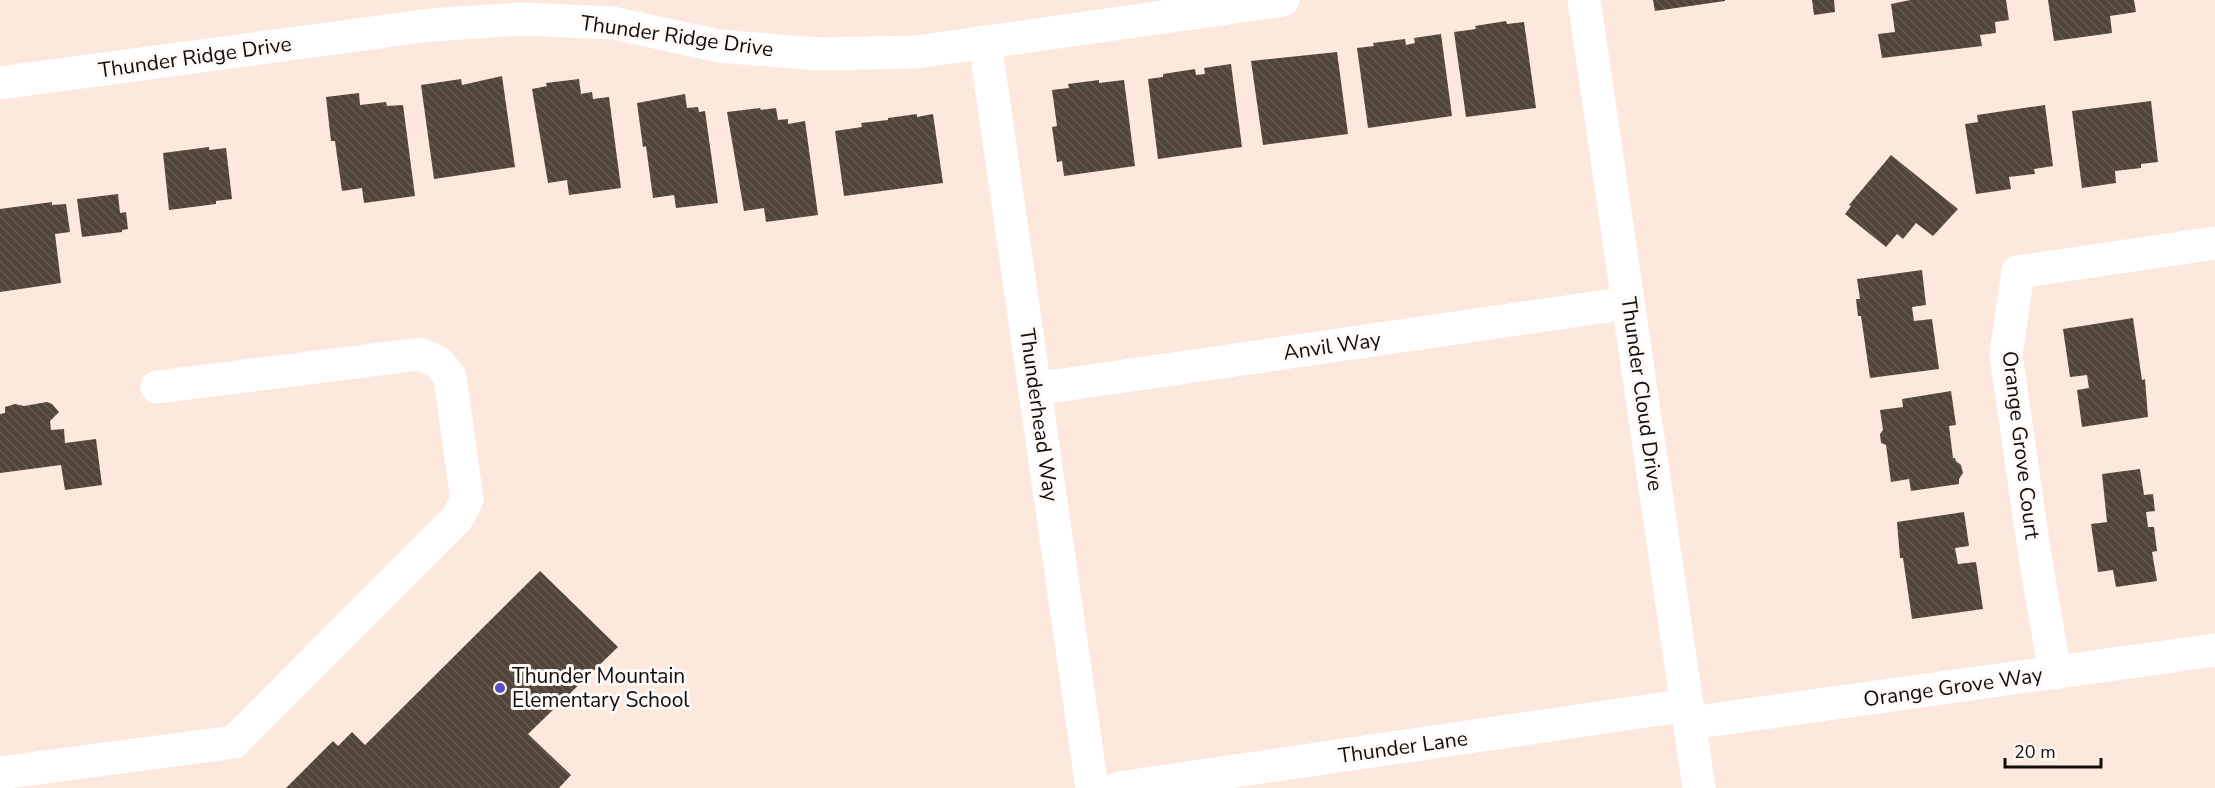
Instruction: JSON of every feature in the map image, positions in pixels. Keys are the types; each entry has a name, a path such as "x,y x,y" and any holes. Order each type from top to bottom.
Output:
{"street":[{"name":"Thunder Ridge Drive","path":"0,83 431,25 521,19 613,23 719,45 818,54 916,52 1196,6 1283,0"},
{"name":"Thunder Cloud Drive","path":"1584,0 1699,788"},
{"name":"Thunderhead Way","path":"985,42 1092,788"},
{"name":"Orange Grove Court","path":"2055,673 2035,556 2006,355 2018,272 2215,243"},
{"name":"Anvil Way","path":"1035,389 1628,303"},
{"path":"0,773 234,742 458,517 467,500 450,377 439,363 420,354 157,387"},
{"name":"Orange Grove Way","path":"1689,714 2055,673 2215,650"},
{"name":"Thunder Lane","path":"1119,788 1689,714"}],"building":[{"path":"1653,0 1725,0 1725,1 1655,11"},
{"path":"1812,0 1834,0 1835,12 1814,15"},
{"path":"1910,0 2006,0 2009,20 1995,22 1996,33 1980,35 1982,46 1882,58 1878,34 1895,32 1891,4"},
{"path":"2048,0 2134,0 2136,12 2110,16 2112,33 2054,41"},
{"path":"1506,21 1507,24 1524,22 1536,108 1466,117 1454,32"},
{"path":"1441,34 1452,116 1368,128 1357,48 1374,46 1373,43 1405,39 1406,45 1415,43 1414,38"},
{"path":"1337,52 1348,134 1263,145 1251,61"},
{"path":"1231,64 1242,147 1158,159 1148,79 1195,69 1196,75 1205,74 1204,68"},
{"path":"502,76 515,167 434,179 421,85 461,79 462,85"},
{"path":"579,79 581,94 592,92 593,99 609,97 621,188 569,195 567,180 548,183 532,89 547,86 546,83"},
{"path":"1099,80 1099,83 1124,80 1135,166 1064,176 1062,161 1057,162 1052,127 1057,126 1052,90 1069,88 1068,84"},
{"path":"359,93 360,105 386,102 387,106 403,105 415,196 364,203 362,188 342,191 335,141 331,141 326,97"},
{"path":"685,94 687,108 698,107 699,112 705,111 718,203 676,208 674,195 653,198 637,103"},
{"path":"2151,101 2158,162 2141,164 2141,168 2115,171 2116,183 2082,188 2072,111"},
{"path":"2045,105 2053,166 2034,169 2035,174 2009,177 2011,189 1976,194 1965,124 1978,122 1977,115"},
{"path":"760,108 761,110 776,108 778,120 788,119 788,124 805,121 818,215 766,222 764,208 744,211 727,112"},
{"path":"917,114 917,117 933,114 943,183 844,196 835,131 862,127 861,123"},
{"path":"209,147 209,150 226,148 232,199 216,201 216,204 169,210 163,153"},
{"path":"1891,155 1958,209 1933,236 1916,223 1903,239 1897,234 1886,247 1845,214 1851,206 1849,205"},
{"path":"118,194 120,213 126,212 128,229 122,232 82,237 77,199"},
{"path":"52,202 52,205 66,204 70,232 55,234 61,283 0,292 0,209"},
{"path":"1922,270 1926,305 1912,307 1914,321 1932,319 1939,369 1870,378 1861,316 1858,316 1856,299 1860,299 1857,279"},
{"path":"2133,318 2142,380 2145,379 2148,417 2082,427 2077,390 2089,388 2087,375 2070,377 2063,329"},
{"path":"1951,391 1956,425 1949,426 1953,458 1961,465 1963,473 1959,484 1911,491 1909,479 1891,482 1886,445 1881,443 1880,434 1883,430 1880,410 1903,407 1902,399"},
{"path":"47,402 59,412 50,421 51,430 64,429 65,443 96,439 102,485 65,490 61,465 0,473 0,414 5,413 5,407 15,404 24,406"},
{"path":"2140,469 2144,495 2153,494 2155,511 2146,512 2148,527 2154,527 2157,551 2152,552 2157,581 2116,587 2113,570 2098,572 2091,524 2107,522 2102,474"},
{"path":"1964,512 1969,546 1955,548 1958,564 1976,562 1983,609 1912,619 1903,558 1900,558 1897,522"},
{"name":"Thunder Mountain Elementary School","path":"540,571 618,647 528,734 571,775 559,788 286,788 333,741 338,746 352,732 365,745"}],"place":[{"name":"Thunder Mountain Elementary School","path":"500,688"}]}
